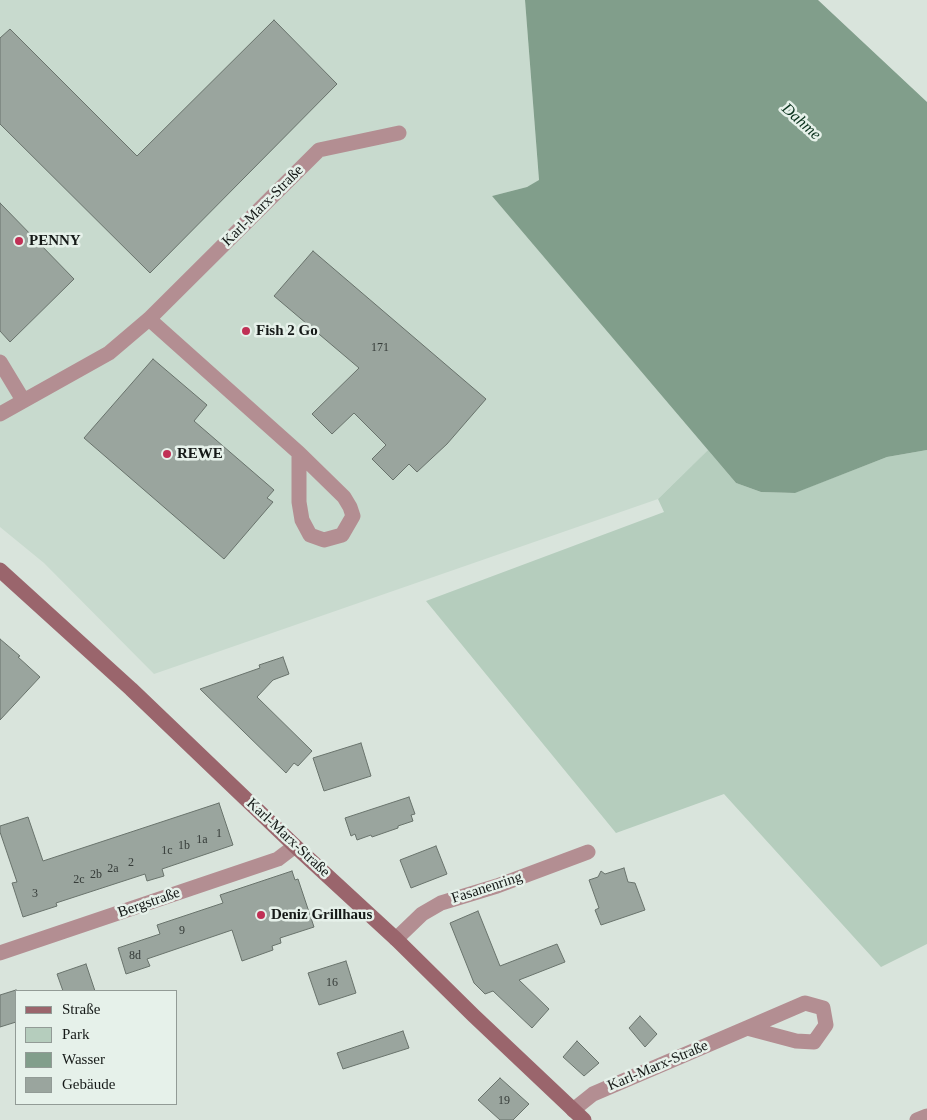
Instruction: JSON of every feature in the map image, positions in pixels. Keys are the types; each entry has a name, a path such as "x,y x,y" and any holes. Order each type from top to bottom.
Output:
{"street":[{"name":"Karl-Marx-Straße","path":"0,414 108,353 149,319 319,150 399,132"},
{"path":"149,319 299,452 344,497 353,516 342,535 324,540 310,535 302,520 299,502 299,452"},
{"path":"0,362 23,400"},
{"name":"Karl-Marx-Straße","path":"0,570 131,688 579,1115 593,1094 746,1028 805,1004 823,1008 826,1025 814,1042 796,1040 746,1028"},
{"name":"Bergstraße","path":"0,953 278,860 295,846"},
{"name":"Fasanenring","path":"396,939 422,914 441,902 497,886 588,852"},
{"path":"917,1120 927,1116"}],"shaded area":[{"path":"0,0 525,0 539,181 527,187 492,196 708,450 658,499 154,674 44,563 0,527"}],"green space":[{"path":"708,450 736,483 761,492 794,493 887,457 927,450 927,944 881,967 724,794 616,833 426,601 664,512 658,499"}],"water":[{"name":"Dahme","path":"525,0 818,0 927,102 927,450 887,457 795,493 761,492 736,483 492,196 527,187 539,180"}],"building":[{"path":"274,20 337,84 150,273 0,124 0,38 10,29 137,156"},
{"name":"PENNY","path":"0,203 74,279 10,342 0,331"},
{"path":"313,251 486,399 447,444 417,472 409,464 393,480 372,459 386,445 354,413 332,434 312,414 359,368 274,296"},
{"name":"REWE","path":"153,359 207,405 194,421 274,490 267,498 273,502 224,559 84,438"},
{"path":"0,639 40,677 0,720"},
{"path":"283,657 289,674 273,680 257,697 312,751 298,766 294,763 286,773 200,689 260,668 259,665"},
{"path":"361,743 371,776 324,791 313,758"},
{"path":"409,797 415,814 411,815 413,821 372,837 371,835 357,840 355,834 351,836 345,818"},
{"path":"219,803 233,845 162,869 164,876 147,881 145,874 56,903 57,906 23,917 12,883 17,882 0,832 0,826 28,817 43,861"},
{"path":"436,846 447,874 411,888 400,860"},
{"path":"624,868 628,882 635,883 645,910 601,925 595,910 599,908 589,880 598,877 601,871 605,874"},
{"name":"Deniz Grillhaus","path":"292,871 295,880 298,879 314,927 280,938 281,943 272,946 273,950 242,961 232,930 147,959 150,966 126,974 118,948 160,934 157,925 223,903 220,895"},
{"path":"478,911 500,966 557,944 565,962 519,980 549,1009 532,1028 493,991 485,994 474,983 450,923"},
{"path":"346,961 356,993 319,1005 308,973"},
{"path":"86,964 95,990 63,990 57,974"},
{"path":"15,990 15,1022 0,1027 0,995"},
{"path":"640,1016 657,1034 645,1047 629,1028"},
{"path":"403,1031 409,1048 343,1069 337,1053"},
{"path":"577,1041 599,1063 584,1076 563,1057"},
{"path":"500,1078 529,1104 513,1120 500,1120 478,1100"}],"place":[{"name":"PENNY","path":"19,241"},
{"name":"Fish 2 Go","path":"246,331"},
{"name":"REWE","path":"167,454"},
{"name":"Deniz Grillhaus","path":"261,915"}]}
